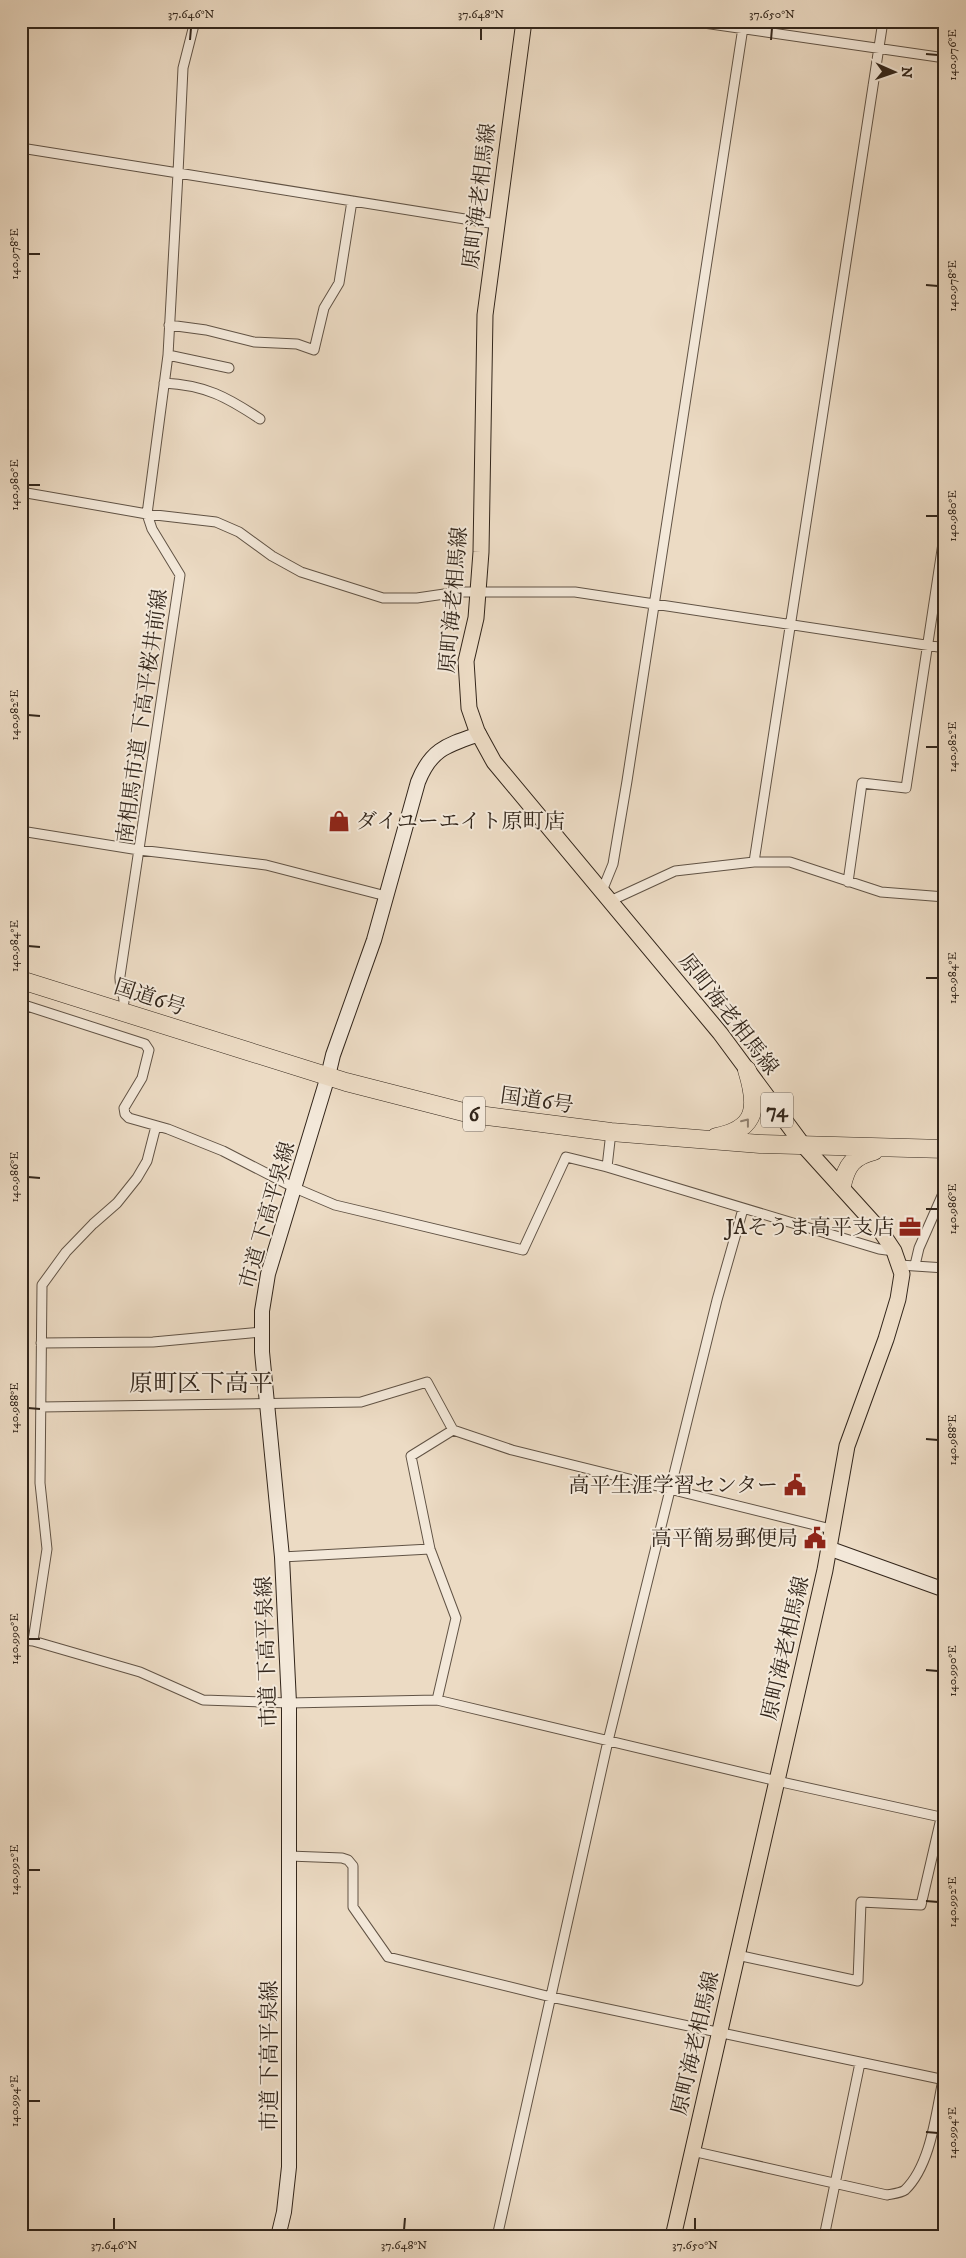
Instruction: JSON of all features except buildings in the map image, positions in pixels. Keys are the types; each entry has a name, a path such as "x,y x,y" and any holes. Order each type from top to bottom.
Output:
{"highway":[{"name":"国道6号","path":"21,980 328,1076 415,1101 471,1114 611,1132 703,1140 760,1144 945,1150"},
{"path":"703,1140 736,1132 748,1122 754,1104 747,1070"},
{"path":"842,1186 846,1168 853,1159 865,1153 884,1149"}],"main road":[{"name":"原町海老相馬線","path":"524,21 496,224 484,336 483,485 476,618 466,661 469,708 479,734 494,762 516,790 720,1033 803,1145 842,1186 908,1265 894,1314 847,1446 828,1548 673,2237"}],"street":[{"path":"147,514 168,355 183,68 195,21"},
{"path":"690,21 744,25 945,58"},
{"path":"754,862 789,625 884,21"},
{"path":"606,896 613,864 744,25"},
{"path":"21,148 496,224"},
{"path":"170,325 206,330 254,342 297,344 314,350 324,308 340,282 352,201"},
{"path":"168,355 229,368"},
{"path":"164,383 192,386 228,398 260,419"},
{"path":"21,492 147,514 216,522 239,532 272,556 301,572 384,598 417,598 458,592 575,592 945,648"},
{"name":"南相馬市道 下高平桜井前線","path":"124,1002 124,994 119,986 180,575 152,529 147,514"},
{"path":"848,882 862,783 906,788 945,530"},
{"name":"市道 下高平泉線","path":"278,2237 284,2212 289,2167 288,1703 282,1558 267,1404 262,1311 268,1274 333,1055 374,940 418,782 425,764 439,751 479,734"},
{"path":"21,831 140,850 266,864 386,896"},
{"path":"606,896 675,871 754,862 790,862 881,892 945,897"},
{"path":"21,1019 23,1005 118,1030 145,1044 149,1050 142,1078 125,1104 124,1112 132,1119 168,1129 223,1151 295,1188 335,1205 523,1250 526,1248 566,1157 608,1167 879,1249 894,1250"},
{"path":"33,1641 47,1549 40,1483 42,1285 78,1238 117,1203 138,1178 147,1161 156,1126"},
{"path":"608,1167 611,1132"},
{"path":"945,1189 919,1248 908,1265 945,1268"},
{"path":"497,2237 608,1741 717,1300 743,1209"},
{"path":"40,1343 153,1342 262,1332"},
{"path":"41,1407 361,1402 427,1382 453,1430 512,1450 832,1529"},
{"path":"437,1700 456,1618 430,1549 411,1456 453,1430"},
{"path":"828,1548 945,1590"},
{"path":"282,1558 430,1549"},
{"path":"21,1640 33,1641 140,1672 203,1700 288,1703 437,1700 776,1780 943,1817"},
{"path":"737,1955 858,1981 861,1902 921,1905 943,1817 945,1801"},
{"path":"289,1856 342,1858 348,1860 354,1866 353,1907 388,1956 551,1997 720,2031 944,2080 928,2150 913,2179 904,2191 887,2195 692,2151"},
{"path":"824,2237 860,2063"}],"place":[{"name":"ダイユーエイト原町店","path":"339,821"},
{"name":"JAそうま高平支店","path":"910,1227"},
{"name":"高平生涯学習センター","path":"795,1485"},
{"name":"高平簡易郵便局","path":"815,1538"}],"district":[{"name":"原町区下高平","path":"201,1383"}]}
